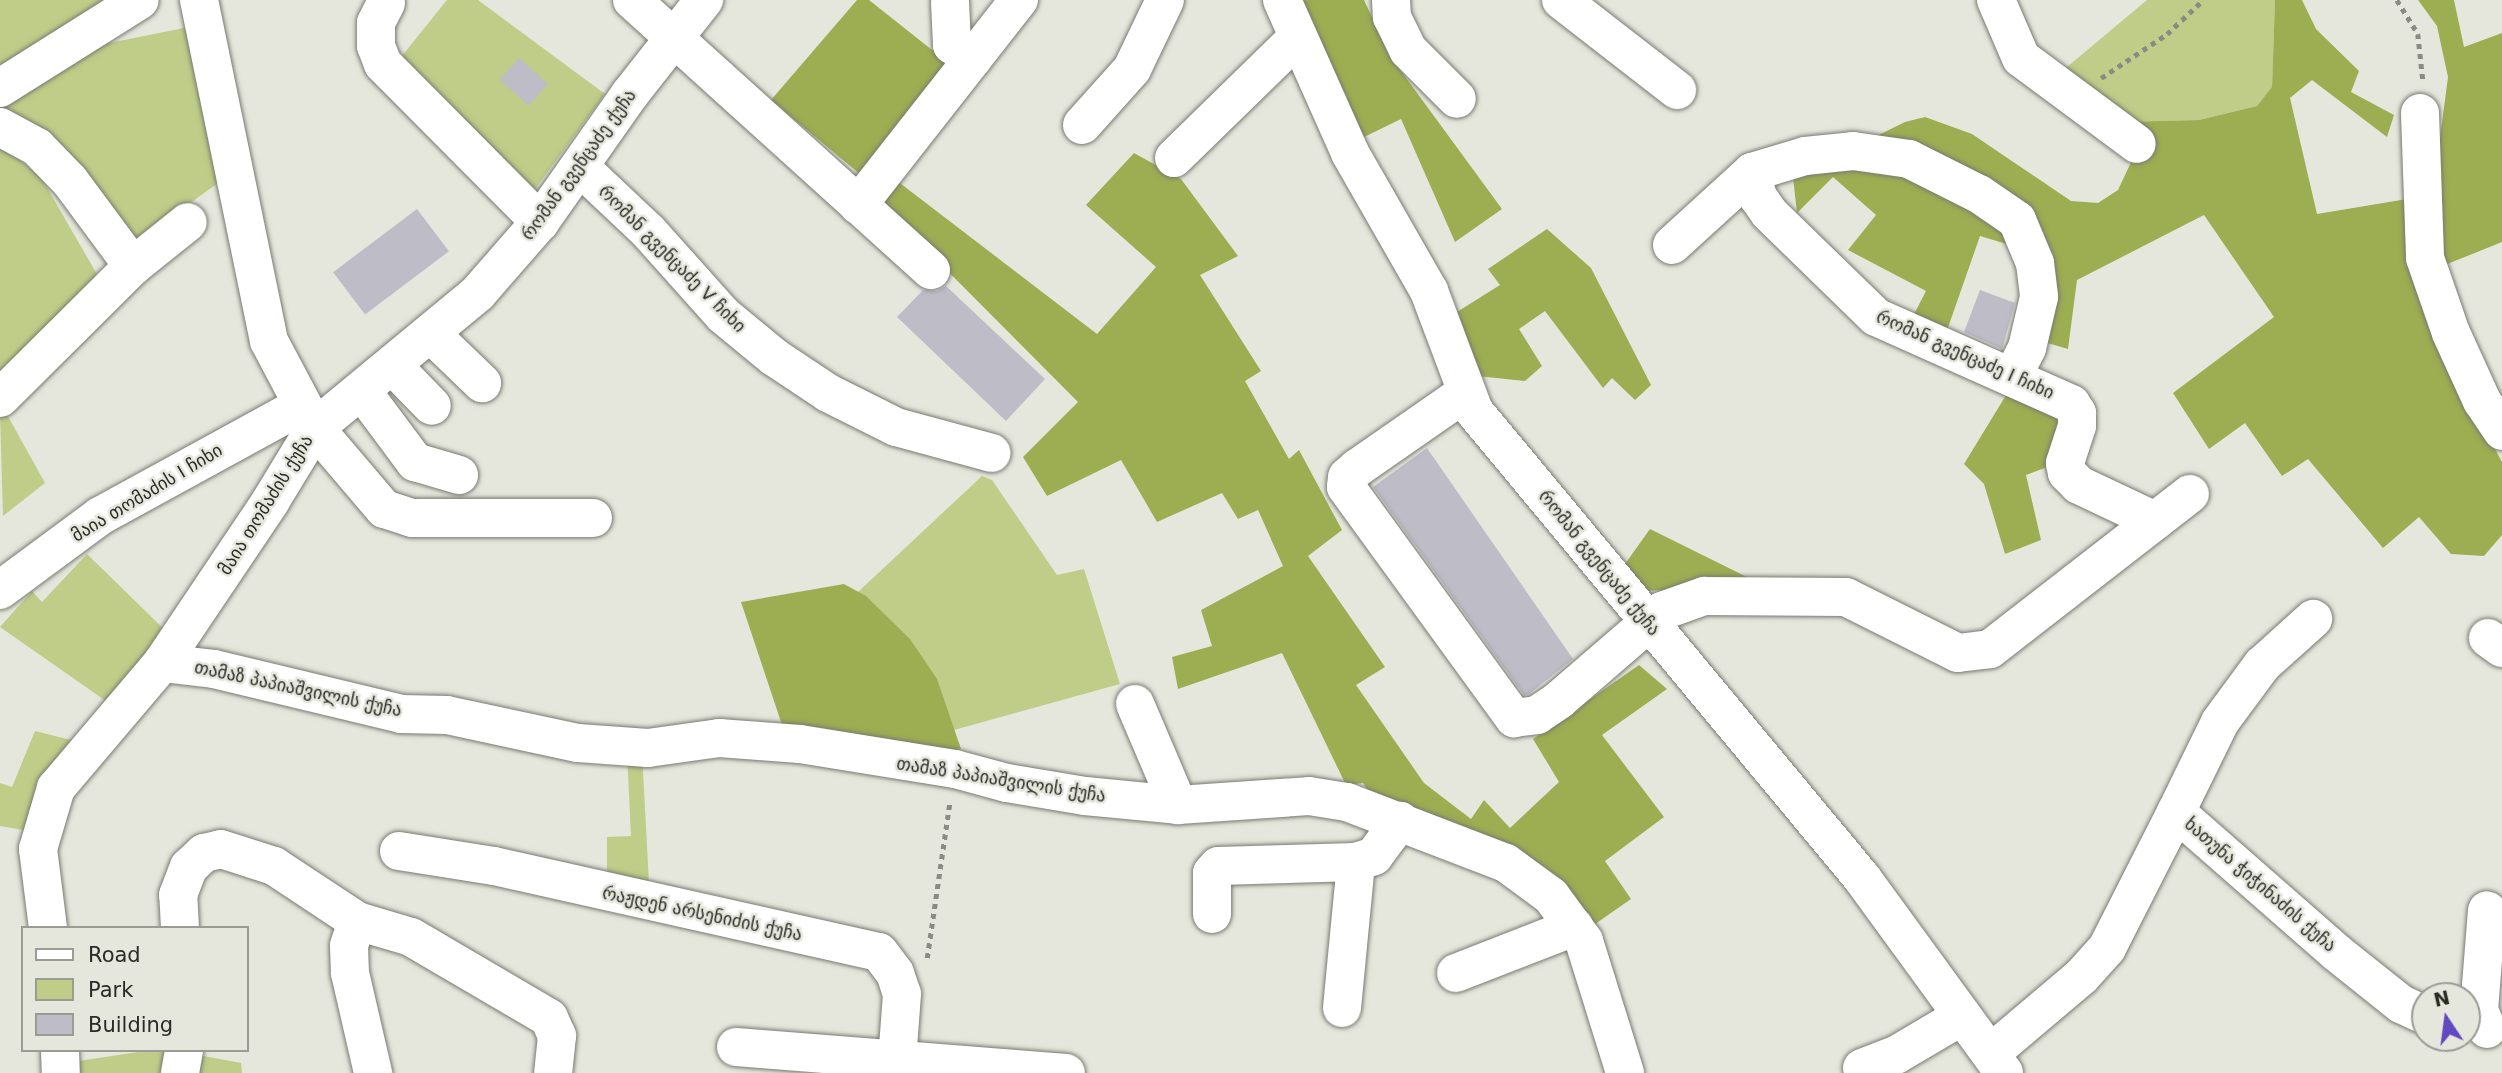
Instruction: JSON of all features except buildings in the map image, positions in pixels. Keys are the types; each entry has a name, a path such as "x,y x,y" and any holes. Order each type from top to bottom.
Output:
{"street":[{"path":"0,88 140,0"},
{"name":"მაია თომაძის ქუჩა","path":"48,926 38,849 56,788 162,663 270,502 308,417 269,341 199,0"},
{"path":"632,0 931,270"},
{"name":"რომან გვენცაძე ქუჩა","path":"308,417 362,391 478,293 540,222 673,38 704,0"},
{"path":"858,205 1020,0"},
{"path":"1082,125 1132,69 1165,0"},
{"name":"რომან გვენცაძე ქუჩა","path":"1282,0 1350,153 1429,291 1465,393 1474,411 1647,623 1862,878 1998,1063"},
{"path":"1391,0 1392,17 1408,50 1457,100"},
{"path":"1561,0 1678,90"},
{"path":"1996,0 2021,58 2137,144"},
{"path":"951,1 952,45 973,58"},
{"path":"386,3 376,23 376,46 383,64 540,222"},
{"path":"1174,158 1297,37"},
{"path":"2420,113 2425,258 2466,367 2502,431"},
{"path":"0,127 37,147 54,164 132,265"},
{"path":"1672,245 1752,172 1805,156 1853,151 1909,159 1979,194 2017,220 2035,263 2039,297 2027,348 2012,377"},
{"name":"რომან გვენცაძე V ჩიხი","path":"580,167 648,231 723,314 774,357 828,393 896,427 992,453"},
{"name":"რომან გვენცაძე I ჩიხი","path":"1752,172 1758,197 1769,214 1861,306 1876,317 2064,400 2077,413 2065,463 2079,485 2155,521"},
{"path":"0,398 132,265 188,222"},
{"path":"431,334 482,383"},
{"path":"394,366 432,406"},
{"path":"362,391 415,462 458,475"},
{"path":"1465,393 1357,468 1347,478 1346,487 1504,711 1514,718 1537,715 1647,623 1679,602 1704,596 1846,597 1965,655 1990,649 2190,494"},
{"path":"308,417 384,509 412,519 593,518"},
{"name":"მაია თომაძის I ჩიხი","path":"0,590 100,516 308,417"},
{"path":"2176,811 2220,722 2262,664 2313,619"},
{"name":"თამაზ პაპიაშვილის ქუჩა","path":"162,663 237,674 401,714 447,715 578,743 648,748 719,738 762,741 955,769 1020,785 1178,805 1309,796 1347,802 1506,863 1551,896 1574,927 1589,954 1625,1073"},
{"path":"1135,704 1178,805"},
{"name":"ხათუნა ჭიჭინაძის ქუჩა","path":"1998,1063 2107,948 2176,811 2337,953 2400,1004 2411,1009"},
{"path":"1212,914 1212,873 1218,866 1356,862 1374,856 1400,821"},
{"path":"180,926 178,895 189,867 204,853 221,849 274,866 357,921 411,937 549,1018 556,1036 553,1073"},
{"name":"რაჟდენ არსენიძის ქუჩა","path":"399,851 495,866 593,891 879,952 897,978"},
{"path":"1342,1008 1356,862"},
{"path":"2487,910 2479,1010 2488,1032"},
{"path":"357,921 349,946 350,973 373,1073"},
{"path":"1456,973 1574,927"},
{"path":"897,978 902,994 897,1065"},
{"path":"1863,1068 1896,1055 1962,1016"},
{"path":"736,1047 897,1065 1066,1073"},
{"path":"60,1052 61,1073"},
{"path":"180,1073 184,1052"}],"path":[{"path":"2077,100 2112,67 2167,34 2203,0"},
{"path":"2397,0 2418,34 2424,61 2420,113"},
{"path":"897,978 924,967 928,957 955,769"}],"green space":[{"path":"0,0 121,0 0,75"},
{"path":"447,0 478,0 605,94 530,196 397,62"},
{"path":"857,0 869,0 956,69 867,180 771,100"},
{"path":"1292,0 1364,0 1390,56 1502,209 1455,242 1401,119 1356,141"},
{"path":"2147,0 2275,0 2272,88 2257,106 2199,120 2121,122 2055,77"},
{"path":"2275,0 2302,0 2316,29 2359,71 2351,92 2394,115 2387,137 2312,80 2290,98 2317,214 2413,198 2460,384 2502,462 2502,535 2484,556 2451,554 2419,517 2383,548 2308,459 2282,476 2245,423 2209,449 2173,393 2274,317 2204,215 2077,280 2068,349 2044,342 2050,257 1980,236 1944,339 1911,320 1926,291 1848,250 1876,215 1833,177 1797,213 1793,177 1905,122 1925,117 1972,134 2071,201 2098,203 2118,190 2133,158 2121,122 2199,120 2257,106 2272,87"},
{"path":"2418,0 2454,0 2464,47 2502,33 2502,242 2435,269 2432,199 2448,77 2437,26"},
{"path":"184,28 196,42 228,176 134,243 0,112 0,105 89,47"},
{"path":"0,143 42,179 98,276 0,374"},
{"path":"1134,153 1181,179 1238,256 1200,275 1261,371 1245,381 1289,459 1299,450 1342,530 1308,556 1385,667 1356,685 1424,783 1471,819 1484,800 1510,828 1559,782 1533,739 1639,665 1667,689 1602,735 1664,817 1605,861 1631,899 1588,929 1379,807 1363,783 1346,785 1282,653 1178,689 1172,657 1212,646 1201,610 1283,566 1258,510 1238,519 1222,493 1157,522 1121,460 1047,496 1023,457 1078,402 876,199 892,177 1097,334 1156,267 1086,205"},
{"path":"1547,229 1591,268 1651,385 1635,400 1612,378 1603,388 1545,311 1519,329 1542,366 1525,381 1467,375 1449,317 1500,285 1488,269"},
{"path":"2011,387 2067,410 2055,464 2026,475 2041,540 2005,554 1984,484 1964,464"},
{"path":"4,409 45,483 3,516 0,414"},
{"path":"982,476 992,480 1057,575 1084,569 1120,684 954,730 910,639 858,592"},
{"path":"1650,529 1763,585 1645,591 1615,578"},
{"path":"87,554 171,636 113,706 0,627 32,591 42,602"},
{"path":"844,584 866,596 910,639 937,679 961,749 919,759 786,737 741,602"},
{"path":"35,731 79,742 29,831 0,826 0,783 12,787"},
{"path":"642,751 649,884 607,875 607,837 631,836 627,752"},
{"path":"138,1052 174,1052 169,1073 73,1073 72,1062"},
{"path":"198,1055 241,1063 242,1073 196,1073"}]}
